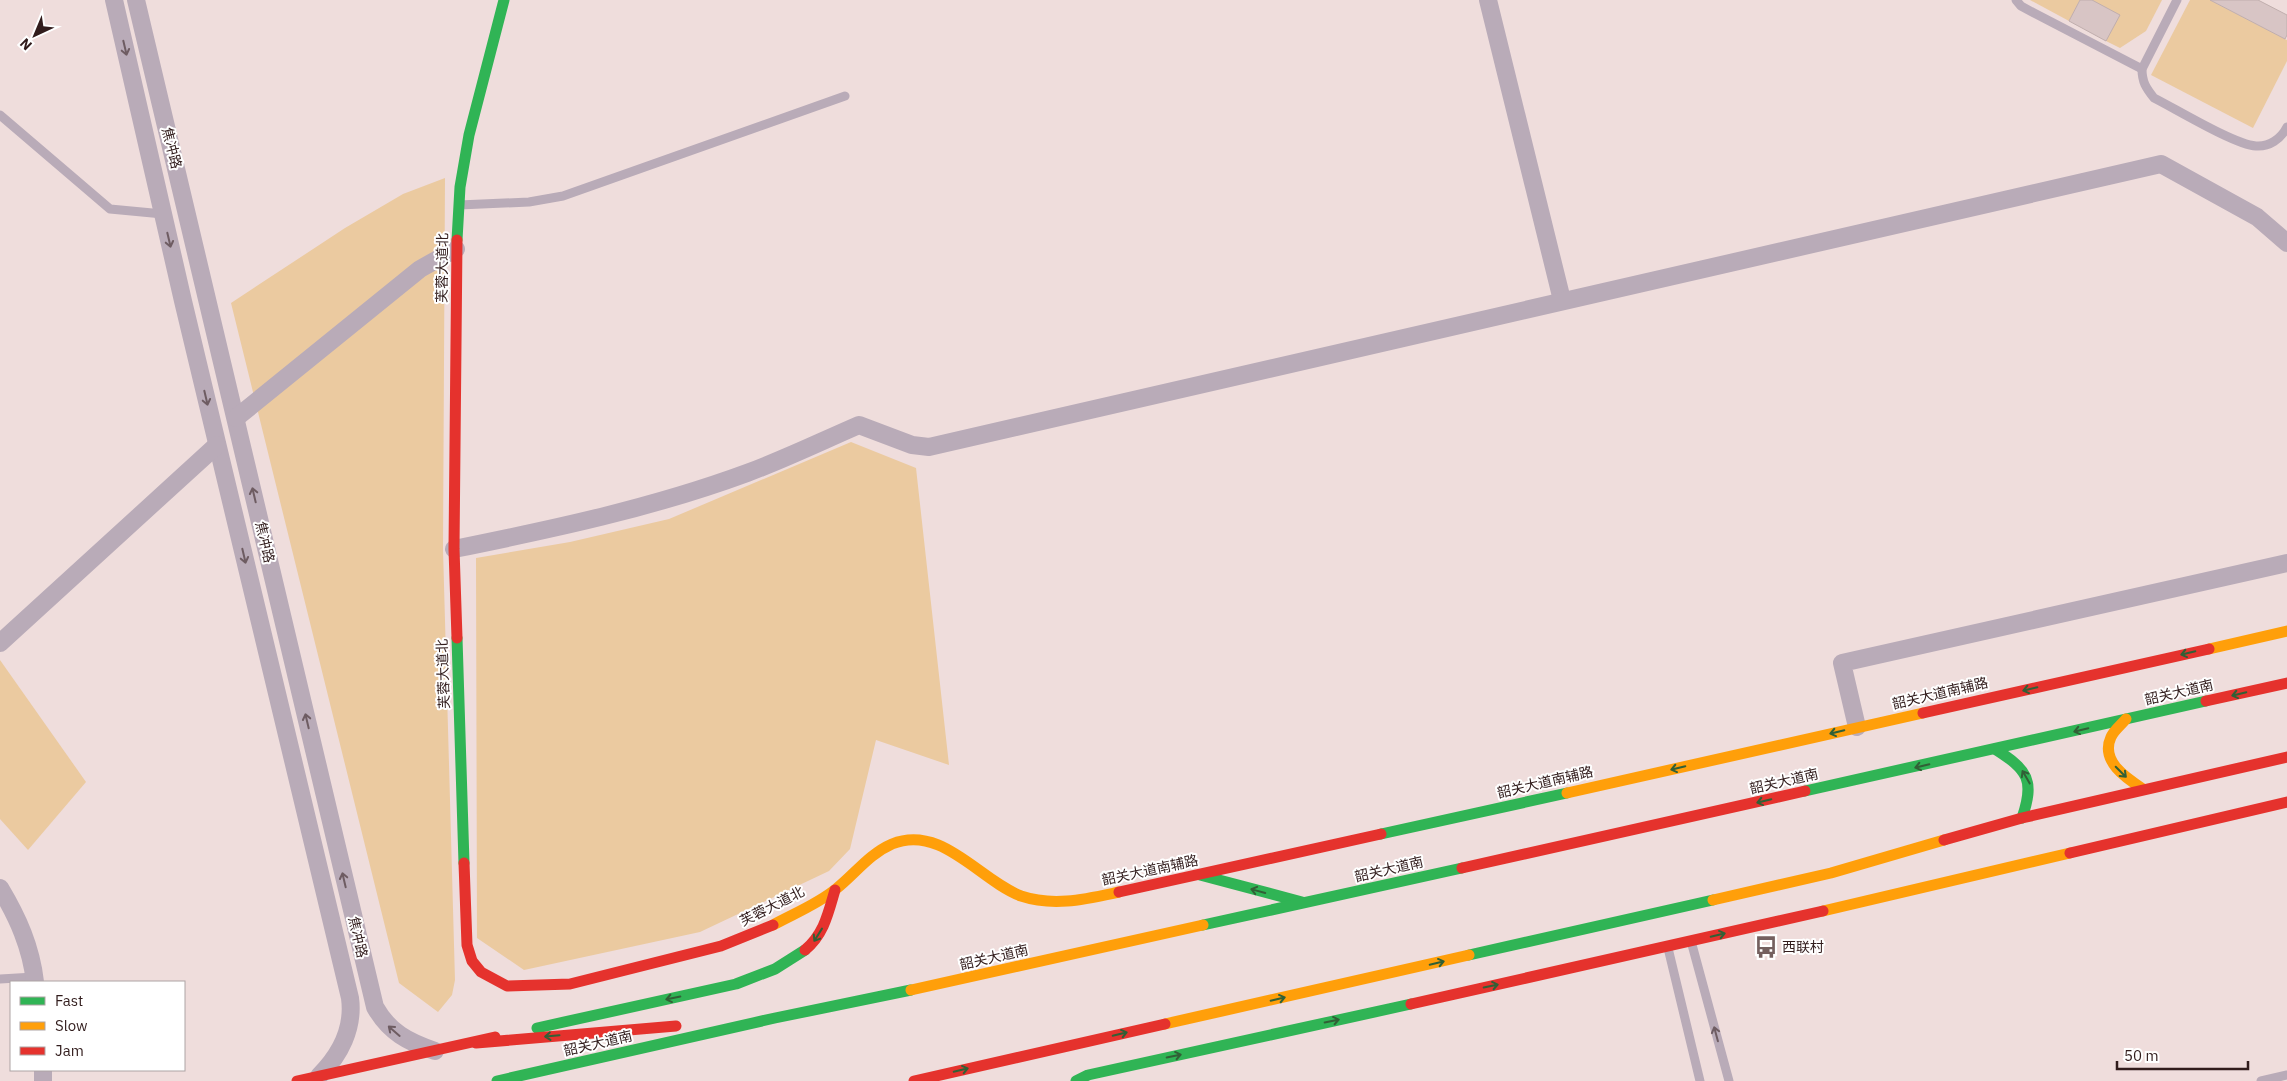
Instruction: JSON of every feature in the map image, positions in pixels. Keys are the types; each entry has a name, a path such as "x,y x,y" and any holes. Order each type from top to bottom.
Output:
{"main road":[{"name":"芙蓉大道北","path":"504,0 469,135 459,205 456,248 454,549 468,945 472,961 481,972 507,986 570,984 721,946 766,929 835,890"},
{"name":"韶关大道南辅路","path":"835,890 867,860 893,844 914,841 930,842 950,851 996,884 1022,896 1049,902 1075,901 1200,875 2287,631"},
{"name":"韶关大道南","path":"497,1081 775,1018 908,992 2287,683"},
{"path":"2126,719 2110,738 2109,757 2120,773 2143,789"},
{"path":"1995,749 2015,762 2030,781 2030,796 2022,818"},
{"path":"914,1081 1831,874 2022,818 2287,757"},
{"path":"1076,1081 1088,1075 1668,948 1691,941 2287,802"},
{"path":"1200,875 1306,903"},
{"path":"297,1081 438,1052 736,984 764,975 810,948 826,923 835,890"},
{"path":"476,1042 775,1018"}],"street":[{"name":"焦冲路","path":"114,0 163,214 350,998 352,1012 344,1038 332,1063 319,1076"},
{"name":"焦冲路","path":"136,0 375,1007 382,1018 402,1038 413,1044 438,1052"},
{"path":"1488,0 1562,300"},
{"path":"454,549 577,524 651,503 748,473 859,425 912,445 929,447 1562,300 2161,164 2257,217 2287,243"},
{"path":"236,418 420,269 456,248"},
{"path":"0,643 218,445"},
{"path":"1857,727 1842,663 2287,563"},
{"path":"0,888 17,916 28,944 34,980"}],"lane":[{"path":"2016,0 2021,6 2142,69"},
{"path":"2178,0 2142,69 2142,80 2154,98 2245,144 2267,145 2276,141 2287,127"},
{"path":"459,205 529,202 563,196 844,96"},
{"path":"0,115 110,209 163,214"},
{"path":"1691,941 1729,1081"},
{"path":"1668,948 1700,1081"},
{"path":"0,979 34,980"},
{"path":"2261,1081 2287,1075"}],"shaded area":[{"path":"2030,0 2080,0 2069,21"},
{"path":"2092,0 2162,0 2146,31 2120,48 2106,41"},
{"path":"2190,0 2210,0 2287,40 2287,61 2253,128 2151,75"},
{"path":"445,178 443,549 455,980 452,995 438,1012 399,983 231,303 345,228 403,194"},
{"path":"851,442 916,468 949,765 876,740 850,849 829,871 700,932 524,970 477,938 476,558 570,542 669,519"},
{"path":"0,660 86,782 28,850 0,819"}],"building":[{"path":"2080,0 2092,0 2120,15 2106,41 2069,21"},
{"path":"2210,0 2258,0 2287,15 2287,35 2285,39"}],"traffic: fast":[{"path":"457,240 460,187 469,135 504,0"},
{"path":"457,638 464,863"},
{"path":"1805,791 2206,701"},
{"path":"1995,749 2015,763 2026,777 2028,794 2022,818"},
{"path":"1381,834 1567,793"},
{"path":"1203,925 1462,868"},
{"path":"1200,875 1302,902"},
{"path":"1469,955 1713,900"},
{"path":"537,1028 736,984 775,969 805,950"},
{"path":"497,1081 775,1018 911,990"},
{"path":"1076,1081 1088,1075 1411,1004"}],"traffic: slow":[{"path":"2209,649 2287,631"},
{"path":"1567,793 1923,713"},
{"path":"2126,719 2111,737 2109,754 2116,768 2143,789"},
{"path":"773,925 829,894 884,848 910,840 927,841 944,847 1005,888 1021,896 1033,899 1070,901 1119,892"},
{"path":"1713,900 1831,873 1944,840"},
{"path":"1823,911 2070,853"},
{"path":"911,990 1203,925"},
{"path":"1165,1024 1469,955"}],"traffic: jam":[{"path":"457,240 454,549 457,638"},
{"path":"1923,713 2209,649"},
{"path":"2206,701 2287,683"},
{"path":"1944,840 2022,818 2287,757"},
{"path":"1462,868 1805,791"},
{"path":"2070,853 2287,802"},
{"path":"1119,892 1381,834"},
{"path":"464,863 467,945 472,961 481,972 507,986 570,984 721,946 773,925"},
{"path":"805,950 821,930 835,890"},
{"path":"1411,1004 1823,911"},
{"path":"914,1081 1165,1024"},
{"path":"476,1043 676,1026"},
{"path":"297,1081 495,1037"}],"place":[{"name":"西联村","path":"1766,947"}]}
